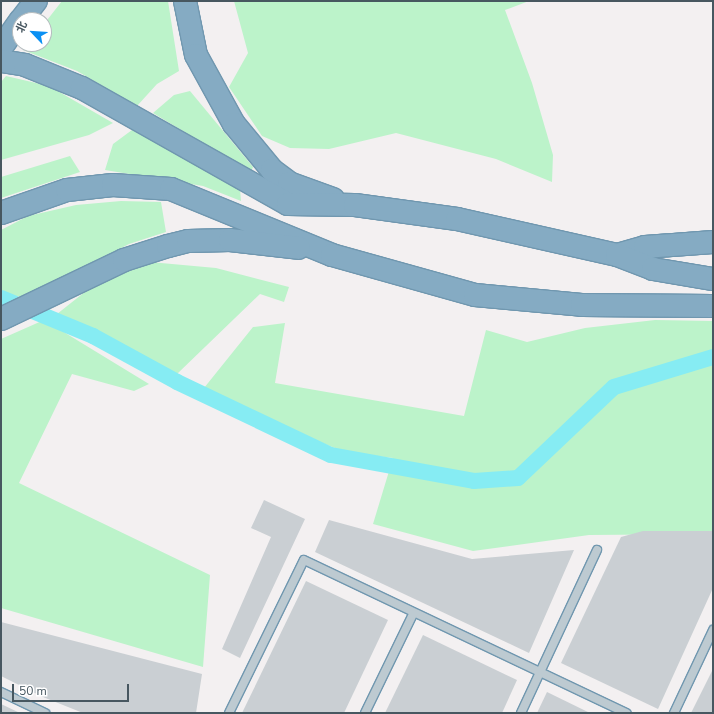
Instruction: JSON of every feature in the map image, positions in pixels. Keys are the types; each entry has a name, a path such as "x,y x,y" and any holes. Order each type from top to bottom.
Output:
{"highway":[{"path":"27,12 36,1"},
{"path":"185,1 196,55 234,124 258,153 289,183 308,192 355,204 457,220 617,255 653,269 713,279"},
{"path":"1,48 12,32"},
{"path":"1,61 25,65 82,88 288,204 312,207 355,204"},
{"path":"1,213 67,190 113,185 171,189 202,199 332,255"},
{"path":"1,319 124,260 188,241 230,240 284,245 332,255 444,288 511,300 582,305 709,304"},
{"path":"617,255 645,247 713,242"}],"lane":[{"path":"521,713 597,550"},
{"path":"230,713 304,560 413,614 626,713"},
{"path":"365,713 413,614"},
{"path":"674,713 713,630"},
{"path":"1,692 45,713"}],"green space":[{"path":"62,1 168,1 179,71 157,84 137,106 77,71 28,52 52,52 52,14"},
{"path":"234,1 529,1 505,10 532,83 553,155 552,182 496,159 396,133 329,149 290,148 262,136 229,87 248,53"},
{"path":"6,76 49,86 113,123 89,135 1,160 1,82"},
{"path":"190,91 253,167 251,172 153,113 174,95"},
{"path":"132,130 240,189 241,201 203,186 105,170 113,144"},
{"path":"70,156 80,172 1,198 1,177"},
{"path":"121,201 161,202 166,232 129,244 27,297 1,295 1,230 28,216 76,205"},
{"path":"139,261 216,268 289,287 284,302 260,294 177,374 57,314 100,280"},
{"path":"44,320 149,384 134,391 72,374 19,483 210,575 203,667 1,608 1,339"},
{"path":"655,320 713,321 713,534 589,535 473,551 373,524 393,458 345,452 265,420 204,388 253,327 285,323 275,383 464,416 486,330 527,342 585,328"}],"building":[{"path":"264,500 305,519 240,658 222,649 271,537 251,528"},
{"path":"329,520 472,559 574,550 529,653 315,552"},
{"path":"643,531 713,531 713,588 658,709 561,663 621,537"},
{"path":"306,581 388,620 344,713 242,713"},
{"path":"1,622 202,674 196,713 83,713 43,697 1,676"},
{"path":"423,635 517,680 502,713 385,713"},
{"path":"713,669 713,713 691,713"},
{"path":"547,692 590,713 537,713"},
{"path":"1,704 20,713 1,713"}],"waterway":[{"path":"1,298 93,336 177,382 331,455 474,481 518,478 614,387 713,357"}]}
